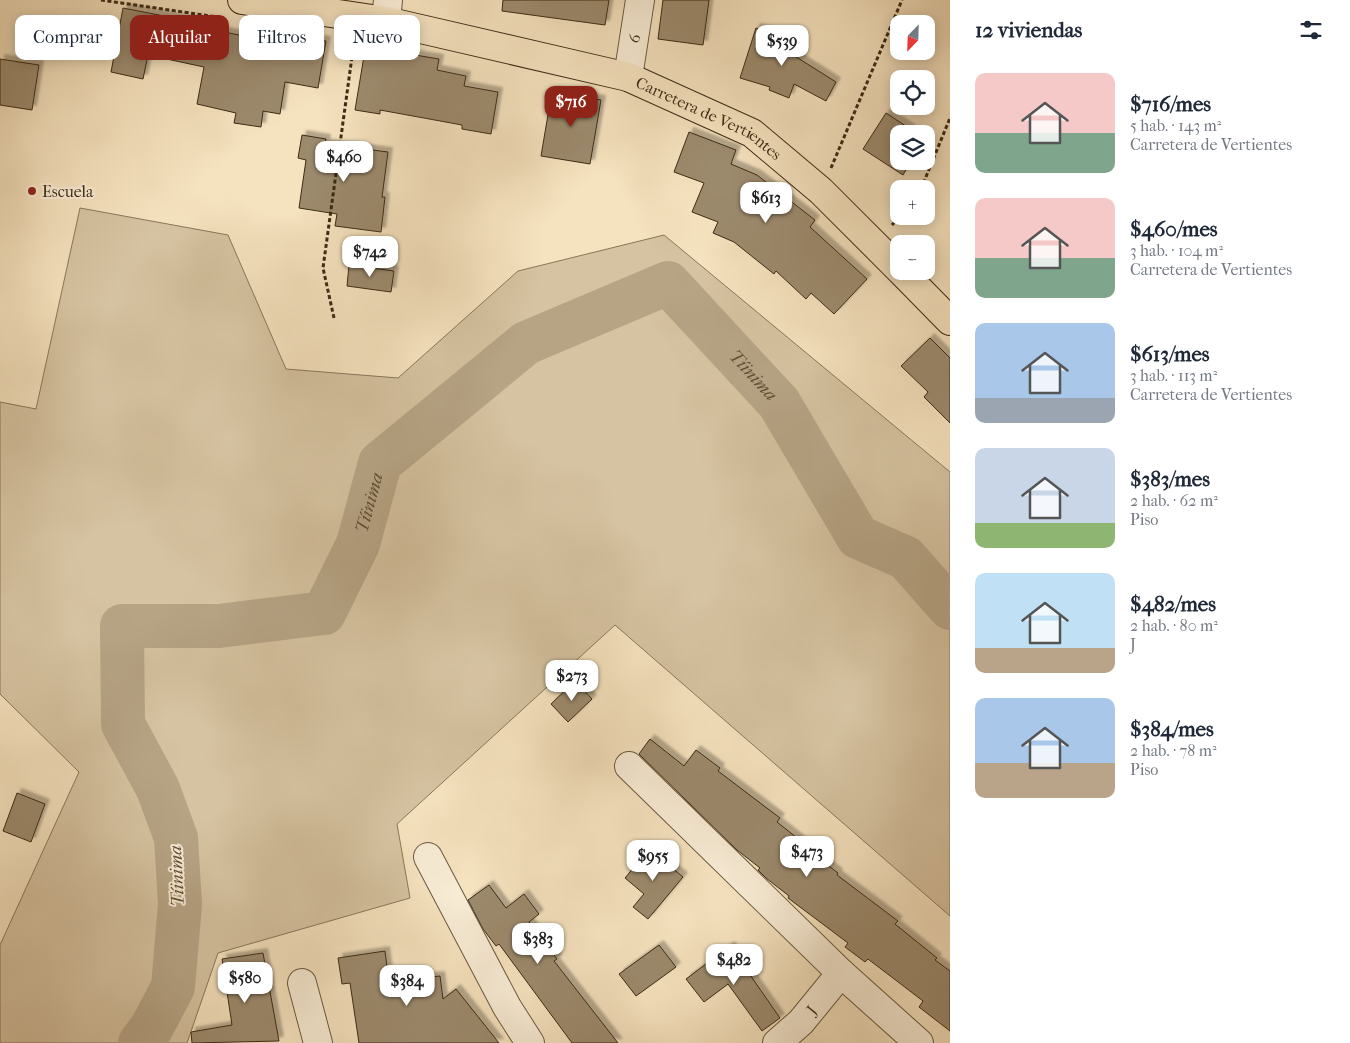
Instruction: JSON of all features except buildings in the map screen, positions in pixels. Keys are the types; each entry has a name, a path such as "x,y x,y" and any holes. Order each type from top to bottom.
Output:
{"main road":[{"name":"Carretera de Vertientes","path":"242,0 387,11 628,77 752,133 821,191 890,260"},
{"name":"Carretera de Vertientes","path":"910,280 950,321"}],"street":[{"name":"6","path":"628,77 640,0"},
{"path":"629,766 841,974 919,1043"},
{"path":"428,856 507,1007 530,1043"},
{"name":"J","path":"777,1043 801,1022 841,974"},
{"path":"302,983 318,1043"}],"path":[{"path":"821,191 902,0"},
{"path":"334,318 323,268 351,60"},
{"path":"925,180 950,118"}],"shaded area":[{"path":"80,208 228,235 286,369 398,378 518,271 664,235 950,472 950,916 615,625 397,824 410,898 218,953 187,1043 0,1043 0,945 79,772 0,694 0,402 36,409"}],"waterway":[{"name":"Tíinima","path":"140,1043 152,1027 173,987 180,904 176,838 158,789 123,724 122,626 219,626 324,613 358,544 380,463 526,343 668,283 779,403 858,537 906,558 950,608"}],"place":[{"name":"Escuela","path":"32,191"}]}
